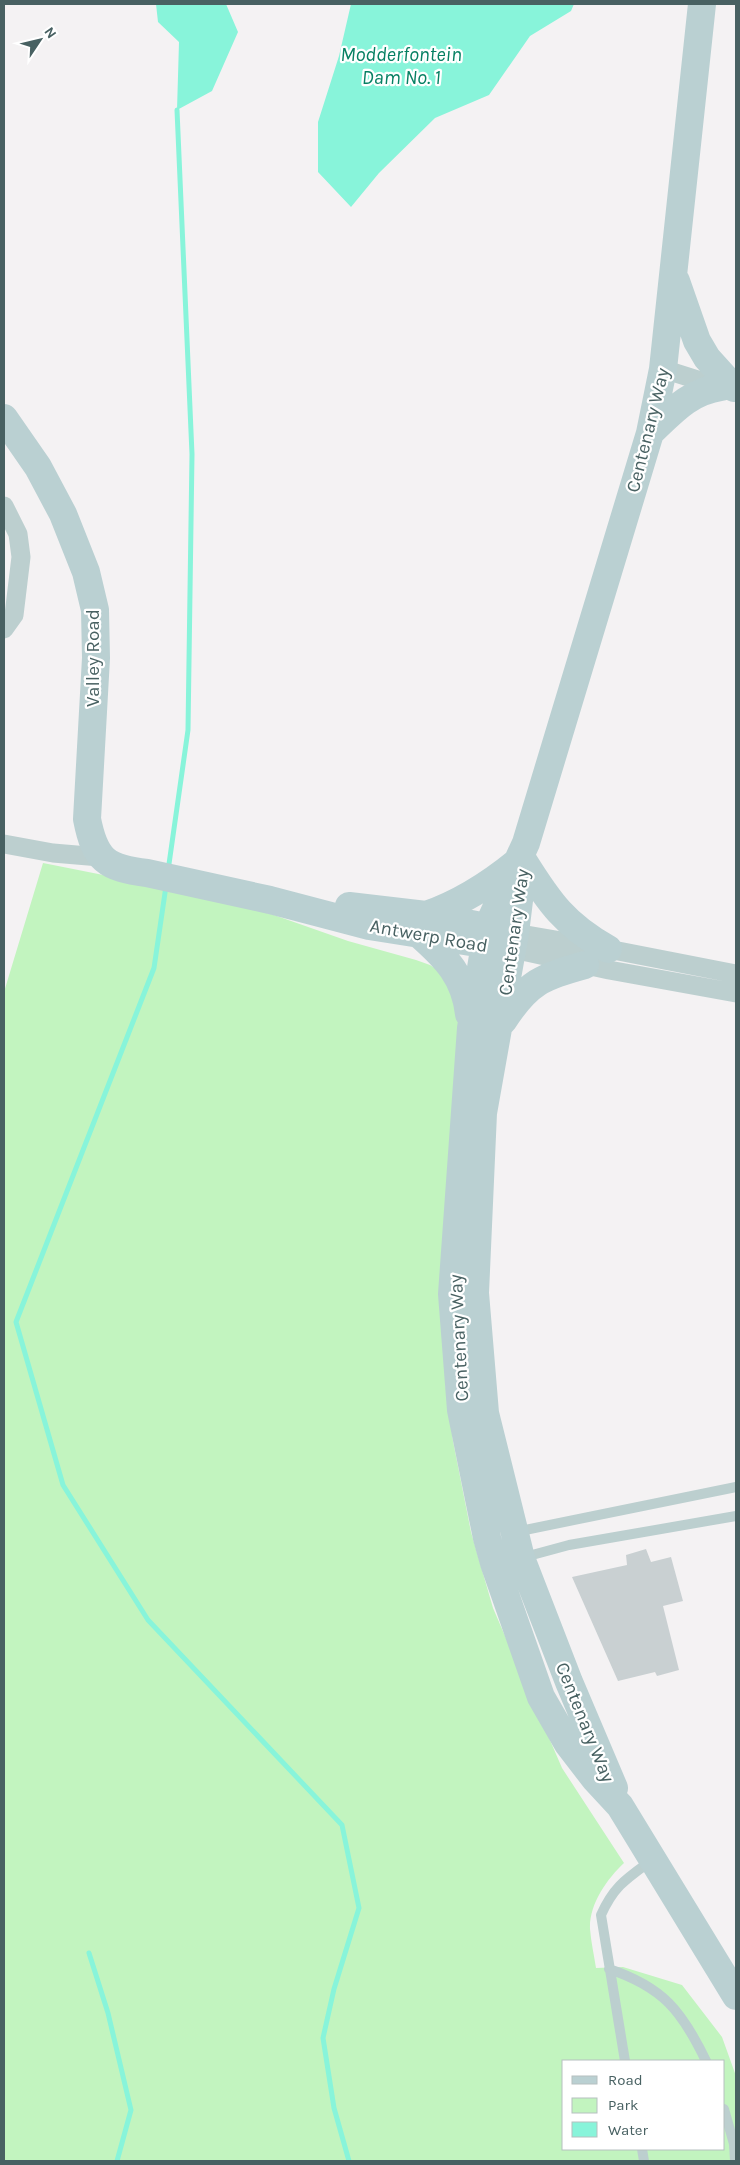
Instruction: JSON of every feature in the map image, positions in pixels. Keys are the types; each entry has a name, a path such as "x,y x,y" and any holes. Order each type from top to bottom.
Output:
{"main road":[{"name":"Centenary Way","path":"702,4 663,369 650,433 522,856 486,935 471,1028 452,1294 461,1410 504,1548 541,1696 568,1744 595,1779 620,1806 736,1996"},
{"path":"673,273 697,341 707,358 730,388"},
{"path":"650,433 693,396 703,390 730,388"},
{"name":"Valley Road","path":"4,418 38,467 63,514 86,572 95,610 96,658 87,819 90,839 100,857"},
{"name":"Centenary Way","path":"504,1548 485,1413 475,1292 483,1113 514,941 522,856"},
{"path":"471,1028 468,1001 464,987 423,925 446,908 502,874 522,856 558,912 585,936 608,949"},
{"name":"Antwerp Road","path":"100,857 110,866 126,871 147,873 270,900 381,908 423,925 514,941"},
{"path":"499,1026 518,999 534,984 557,973 585,965"}],"street":[{"path":"663,369 730,388"},
{"path":"4,506 18,534 21,557 14,615 4,628"},
{"path":"4,844 53,853 100,857"},
{"name":"Antwerp Road","path":"514,941 608,949 736,974"},
{"name":"Antwerp Road","path":"514,941 585,965 736,993"}],"lane":[{"path":"504,1548 736,1487"},
{"path":"504,1548 569,1545 736,1516"},
{"path":"625,2060 608,1969 601,1915 610,1896 626,1879 652,1860"},
{"path":"608,1969 627,1975 658,1992 675,2009 692,2034 705,2060"},
{"path":"725,2112 734,2144 735,2161"}],"green space":[{"path":"43,863 234,901 348,941 416,960 430,965 441,972 459,1011 449,1169 445,1381 453,1441 471,1532 493,1608 562,1768 624,1863 606,1884 592,1910 590,1929 596,1968 623,1967 682,1985 722,2037 736,2076 736,2161 4,2161 4,992"}],"water":[{"path":"156,4 226,4 238,32 212,91 177,110 179,42 158,22"},
{"name":"Modderfontein Dam No. 1","path":"351,4 574,4 571,11 530,36 489,95 435,118 379,173 351,207 318,172 318,122 339,56"}],"building":[{"path":"646,1549 651,1562 671,1557 683,1601 663,1606 679,1670 657,1676 655,1672 618,1681 572,1577 627,1565 626,1555"}],"waterway":[{"path":"168,871 188,730 192,454 177,110"},
{"path":"166,886 154,968 16,1322 63,1485 148,1620 342,1825 359,1908 334,1989 323,2038 334,2108 349,2161"},
{"path":"89,1953 108,2013 131,2110 117,2161"}]}
